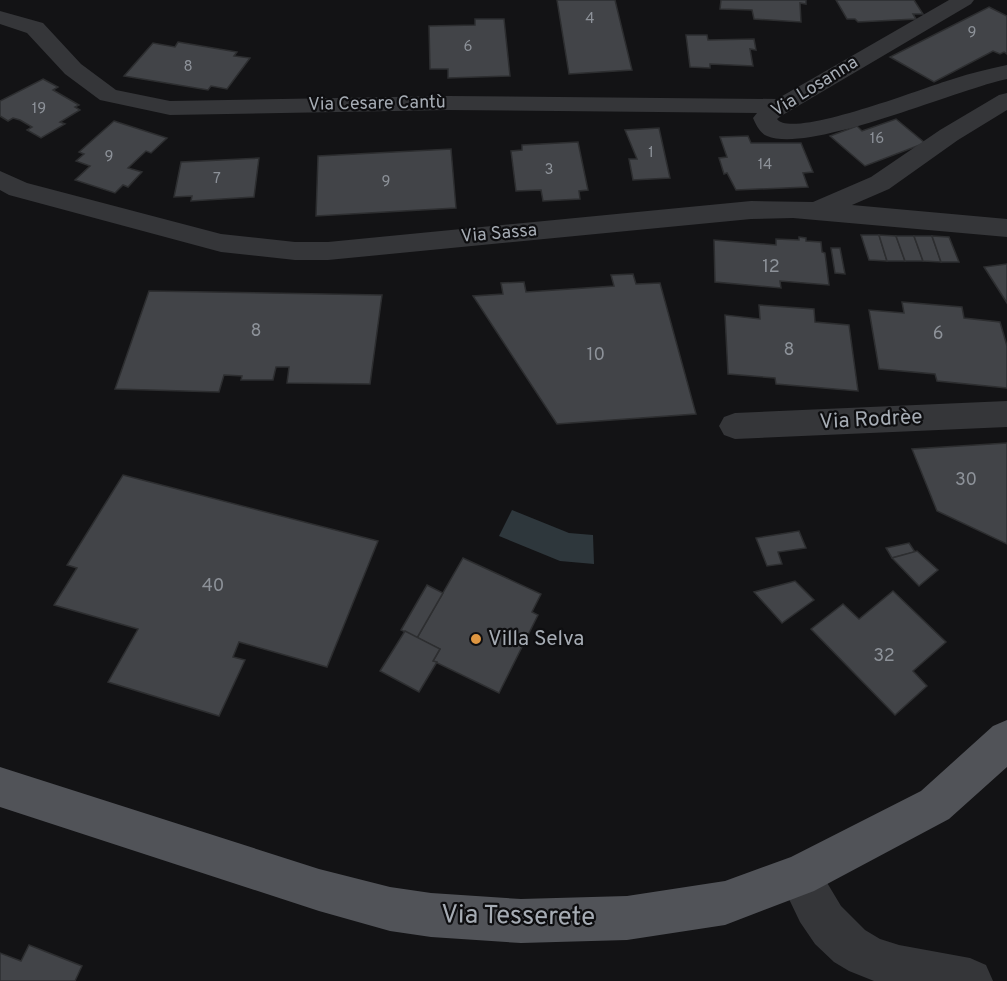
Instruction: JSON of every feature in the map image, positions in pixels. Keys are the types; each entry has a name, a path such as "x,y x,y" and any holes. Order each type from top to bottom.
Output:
{"main road":[{"name":"Via Tesserete","path":"0,787 319,890 390,909 431,915 521,921 627,918 726,903 799,876 891,831 935,806 1007,740"}],"street":[{"name":"Via Losanna","path":"964,0 844,68 765,118 768,125 775,130 809,130 890,108 976,78 1007,72"},
{"name":"Via Cesare Cantù","path":"0,17 35,28 73,69 108,95 170,108 448,102 784,106"},
{"path":"816,211 880,183 949,135 1007,100"},
{"name":"Via Sassa","path":"0,179 18,189 221,243 295,251 328,251 751,210 793,209 1007,228"},
{"name":"Via Rodrèe","path":"735,426 1007,414"},
{"path":"799,876 834,933 856,951 897,966 970,981"}],"shaded area":[{"path":"512,510 569,533 593,535 594,564 560,561 499,536"}],"building":[{"path":"557,0 615,0 632,70 569,74"},
{"path":"721,0 806,0 806,4 800,3 801,22 754,19 752,10 720,9"},
{"path":"836,0 914,0 923,14 913,14 916,19 858,22 855,19 847,19"},
{"path":"989,7 1007,16 1007,54 993,51 934,82 890,57"},
{"path":"475,19 504,19 510,76 448,78 448,69 430,69 429,26 475,25"},
{"path":"686,35 707,35 708,40 754,39 756,50 750,49 753,66 710,64 710,68 690,67"},
{"path":"178,42 237,52 234,56 250,58 227,89 211,86 208,90 124,76 153,43 175,47"},
{"path":"43,79 58,87 53,90 79,105 75,107 80,110 60,122 65,124 41,138 27,130 32,127 20,120 13,118 8,121 0,116 0,101"},
{"path":"896,119 925,143 865,166 830,136 857,126 862,131"},
{"path":"114,121 167,138 151,153 146,151 128,168 142,172 128,187 123,185 115,193 75,180 90,166 76,161 84,154 79,152"},
{"path":"659,128 670,178 633,180 629,159 637,159 625,130"},
{"path":"748,136 751,143 801,143 813,172 803,173 808,187 736,190 727,173 724,174 719,158 727,157 720,137"},
{"path":"578,142 588,190 579,191 580,199 543,201 541,190 516,191 511,151 522,150 522,145"},
{"path":"451,149 456,208 316,216 318,156"},
{"path":"259,158 254,197 191,201 192,196 174,197 181,162"},
{"path":"861,235 879,235 887,261 869,260"},
{"path":"879,235 896,236 905,261 887,261"},
{"path":"896,236 914,236 923,261 905,261"},
{"path":"914,236 932,236 941,262 923,261"},
{"path":"932,236 949,237 959,262 941,262"},
{"path":"799,237 806,238 806,241 821,242 822,252 825,253 829,285 780,281 781,288 715,282 714,240 776,245 776,239 799,240"},
{"path":"831,248 840,248 845,274 835,273"},
{"path":"1007,264 1007,303 984,267"},
{"path":"633,274 636,284 660,283 696,414 557,424 473,296 503,294 501,283 524,282 526,292 614,286 611,275"},
{"path":"149,291 382,295 370,384 287,383 289,367 276,367 273,380 241,380 242,376 224,375 219,392 115,389"},
{"path":"902,302 962,307 964,318 1000,322 1007,346 1007,388 937,381 935,374 879,369 869,310 904,313"},
{"path":"759,305 814,309 815,322 849,325 858,391 776,384 775,378 728,374 725,315 760,319"},
{"path":"1007,443 1007,544 937,511 912,449"},
{"path":"123,475 378,541 327,667 239,642 233,657 245,660 219,716 108,682 138,629 54,605 77,568 67,565"},
{"path":"799,531 806,548 778,552 782,564 767,566 756,538"},
{"path":"909,543 915,552 892,558 886,548"},
{"path":"917,551 938,570 919,586 892,558"},
{"path":"463,558 541,594 532,612 538,615 499,693 433,661 440,649 417,638"},
{"path":"795,581 814,600 782,623 754,592"},
{"path":"427,585 443,593 417,638 401,630"},
{"path":"893,591 946,642 913,671 927,686 895,715 811,629 843,604 859,619"},
{"path":"405,631 440,649 433,661 437,662 419,692 380,671"},
{"path":"29,945 82,966 75,981 0,981 0,953 21,961"}],"place":[{"name":"Villa Selva","path":"476,639"}]}
